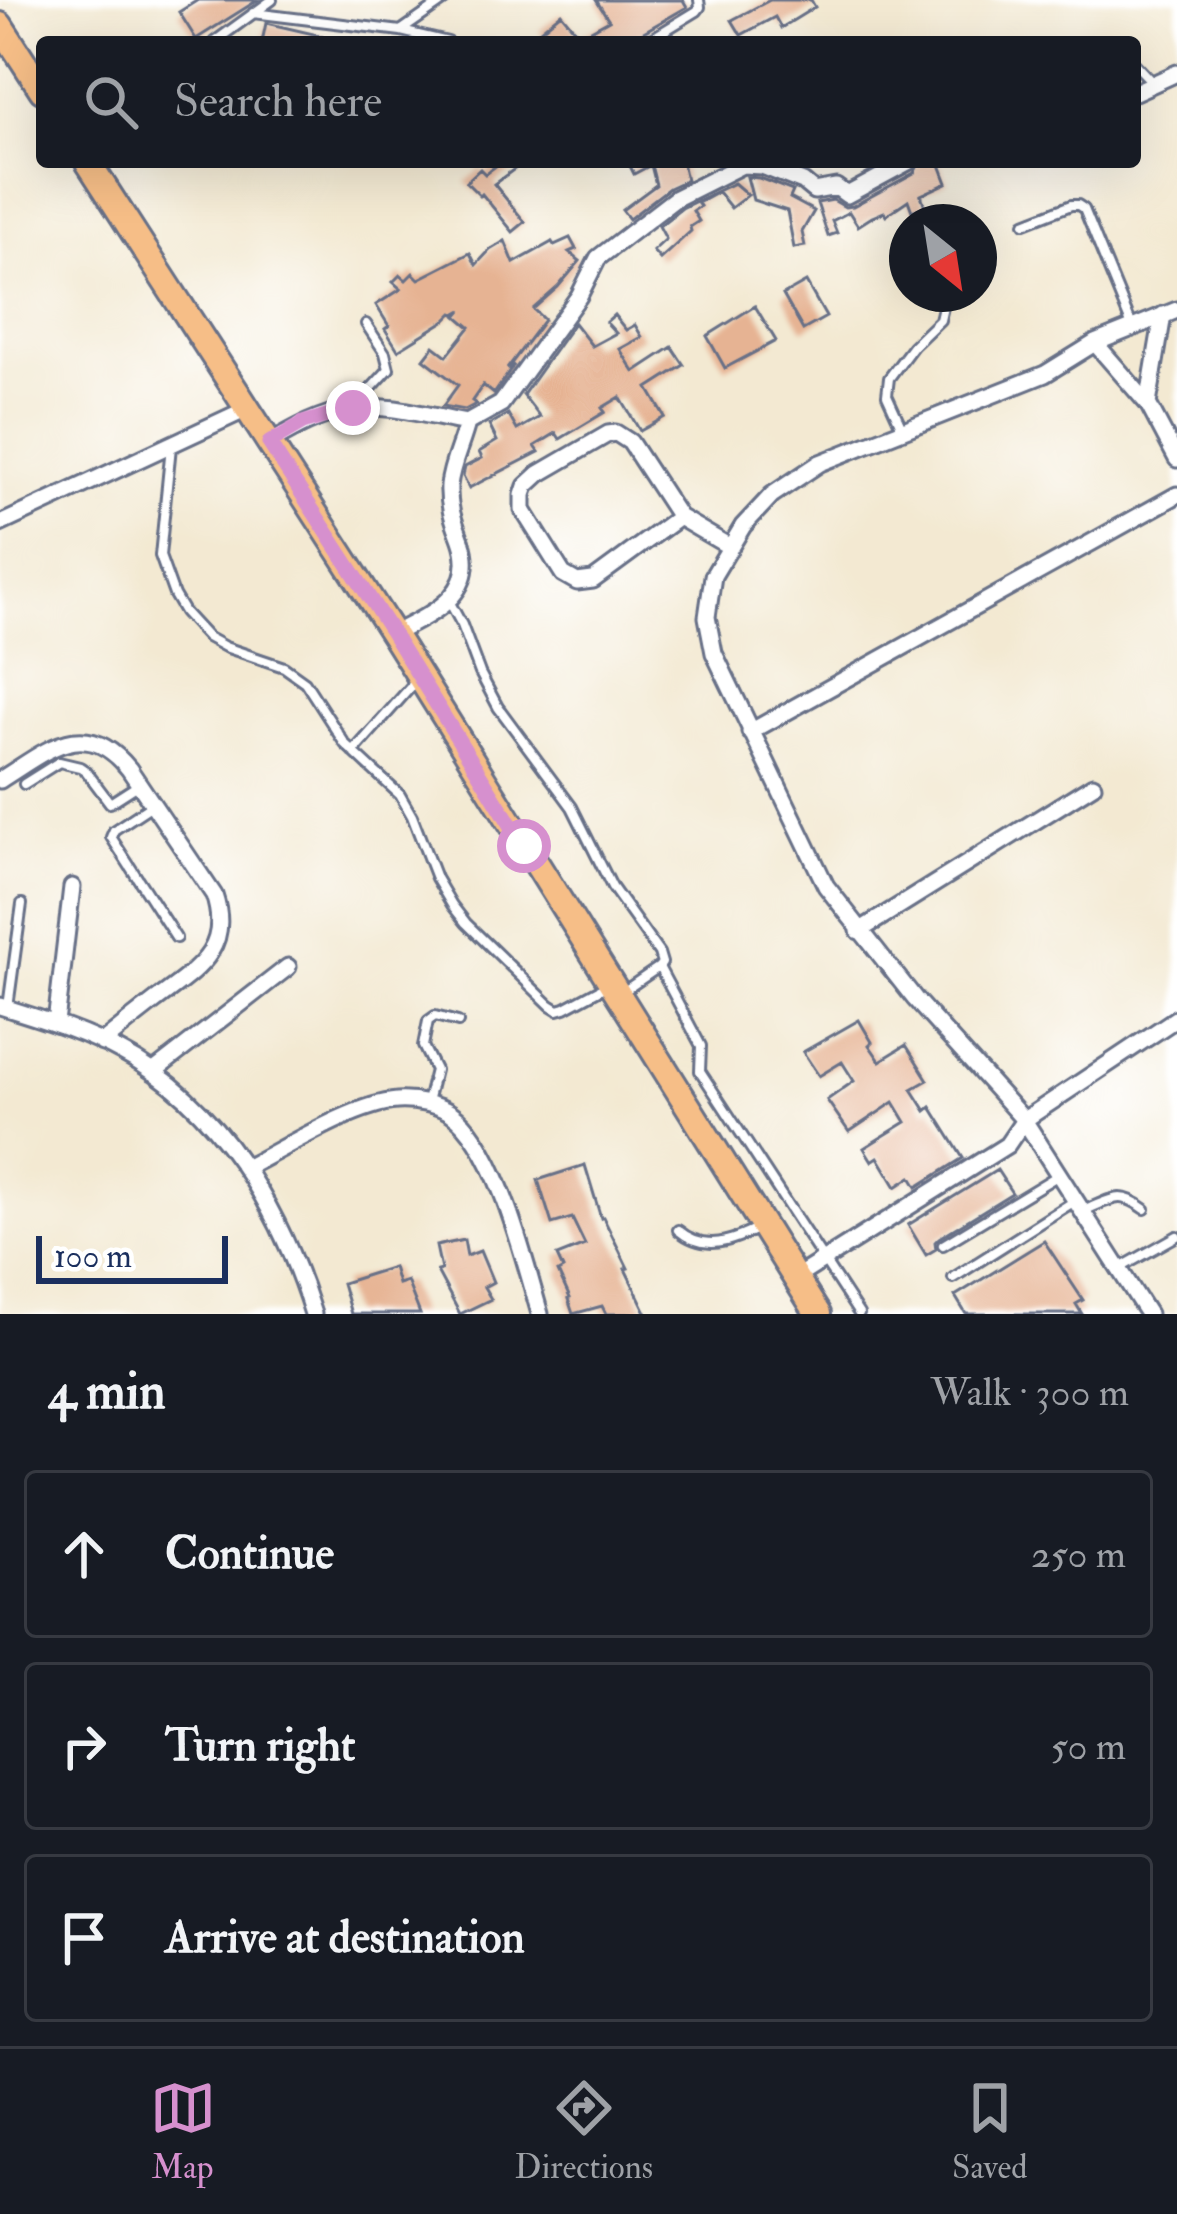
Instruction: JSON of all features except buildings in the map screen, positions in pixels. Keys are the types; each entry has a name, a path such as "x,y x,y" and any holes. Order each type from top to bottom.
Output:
{"main road":[{"path":"0,25 36,81"},
{"path":"92,168 393,634 818,1314"}],"street":[{"path":"1141,89 1177,74"},
{"path":"269,443 303,423 353,408 466,423 501,404 579,296 598,258 676,197 736,168"},
{"path":"767,168 814,190 836,187 847,195 897,168"},
{"path":"1148,1314 1024,1120 915,999 826,886 714,653 707,617 713,575 743,526 772,495 820,463 1045,374 1095,343 1170,313"},
{"path":"1148,404 1170,313"},
{"path":"1095,343 1148,404 1177,459"},
{"path":"0,524 247,409"},
{"path":"393,634 449,601 464,577 464,546 451,516 449,487 466,423"},
{"path":"679,517 593,580 577,582 563,574 523,510 523,495 539,474 616,433 630,442 679,517 730,548"},
{"path":"750,732 1177,495"},
{"path":"0,780 69,741 103,744 140,784 214,895 221,914 212,952 196,970 101,1043"},
{"path":"859,931 1093,785"},
{"path":"56,1023 72,887"},
{"path":"153,1072 288,967"},
{"path":"4,1007 56,1023 121,1052 153,1072 207,1120 261,1193 313,1314"},
{"path":"795,1278 1007,1145 1024,1120 1177,1018"},
{"path":"245,1168 355,1112 395,1101 450,1112 469,1130 488,1160 540,1314"}],"lane":[{"path":"222,36 272,0"},
{"path":"400,31 445,0"},
{"path":"656,36 697,11 699,0"},
{"path":"253,13 422,36"},
{"path":"1141,70 1153,83"},
{"path":"1025,223 1071,205 1084,209 1132,327"},
{"path":"902,430 887,395 889,378 942,312"},
{"path":"353,408 389,369 385,353 366,324"},
{"path":"171,444 160,556 174,595 196,628 207,638 293,672 304,682 336,732 400,795 452,905 558,1010 614,990 662,964 612,886 572,807 498,707 449,601"},
{"path":"353,752 419,677"},
{"path":"24,784 59,762 86,771 110,803 140,784"},
{"path":"153,804 114,830 111,837 176,938"},
{"path":"4,1007 22,904"},
{"path":"659,967 701,1046 700,1071 859,1314"},
{"path":"427,1104 435,1070 423,1046 428,1021 435,1016 458,1022"},
{"path":"944,1245 1059,1176"},
{"path":"953,1278 1078,1206 1120,1196 1145,1209"},
{"path":"678,1231 689,1240 714,1243 734,1240 762,1226"},
{"path":"1119,1269 1177,1236"}],"route":[{"path":"353,408 303,423 269,443 524,846"}]}
